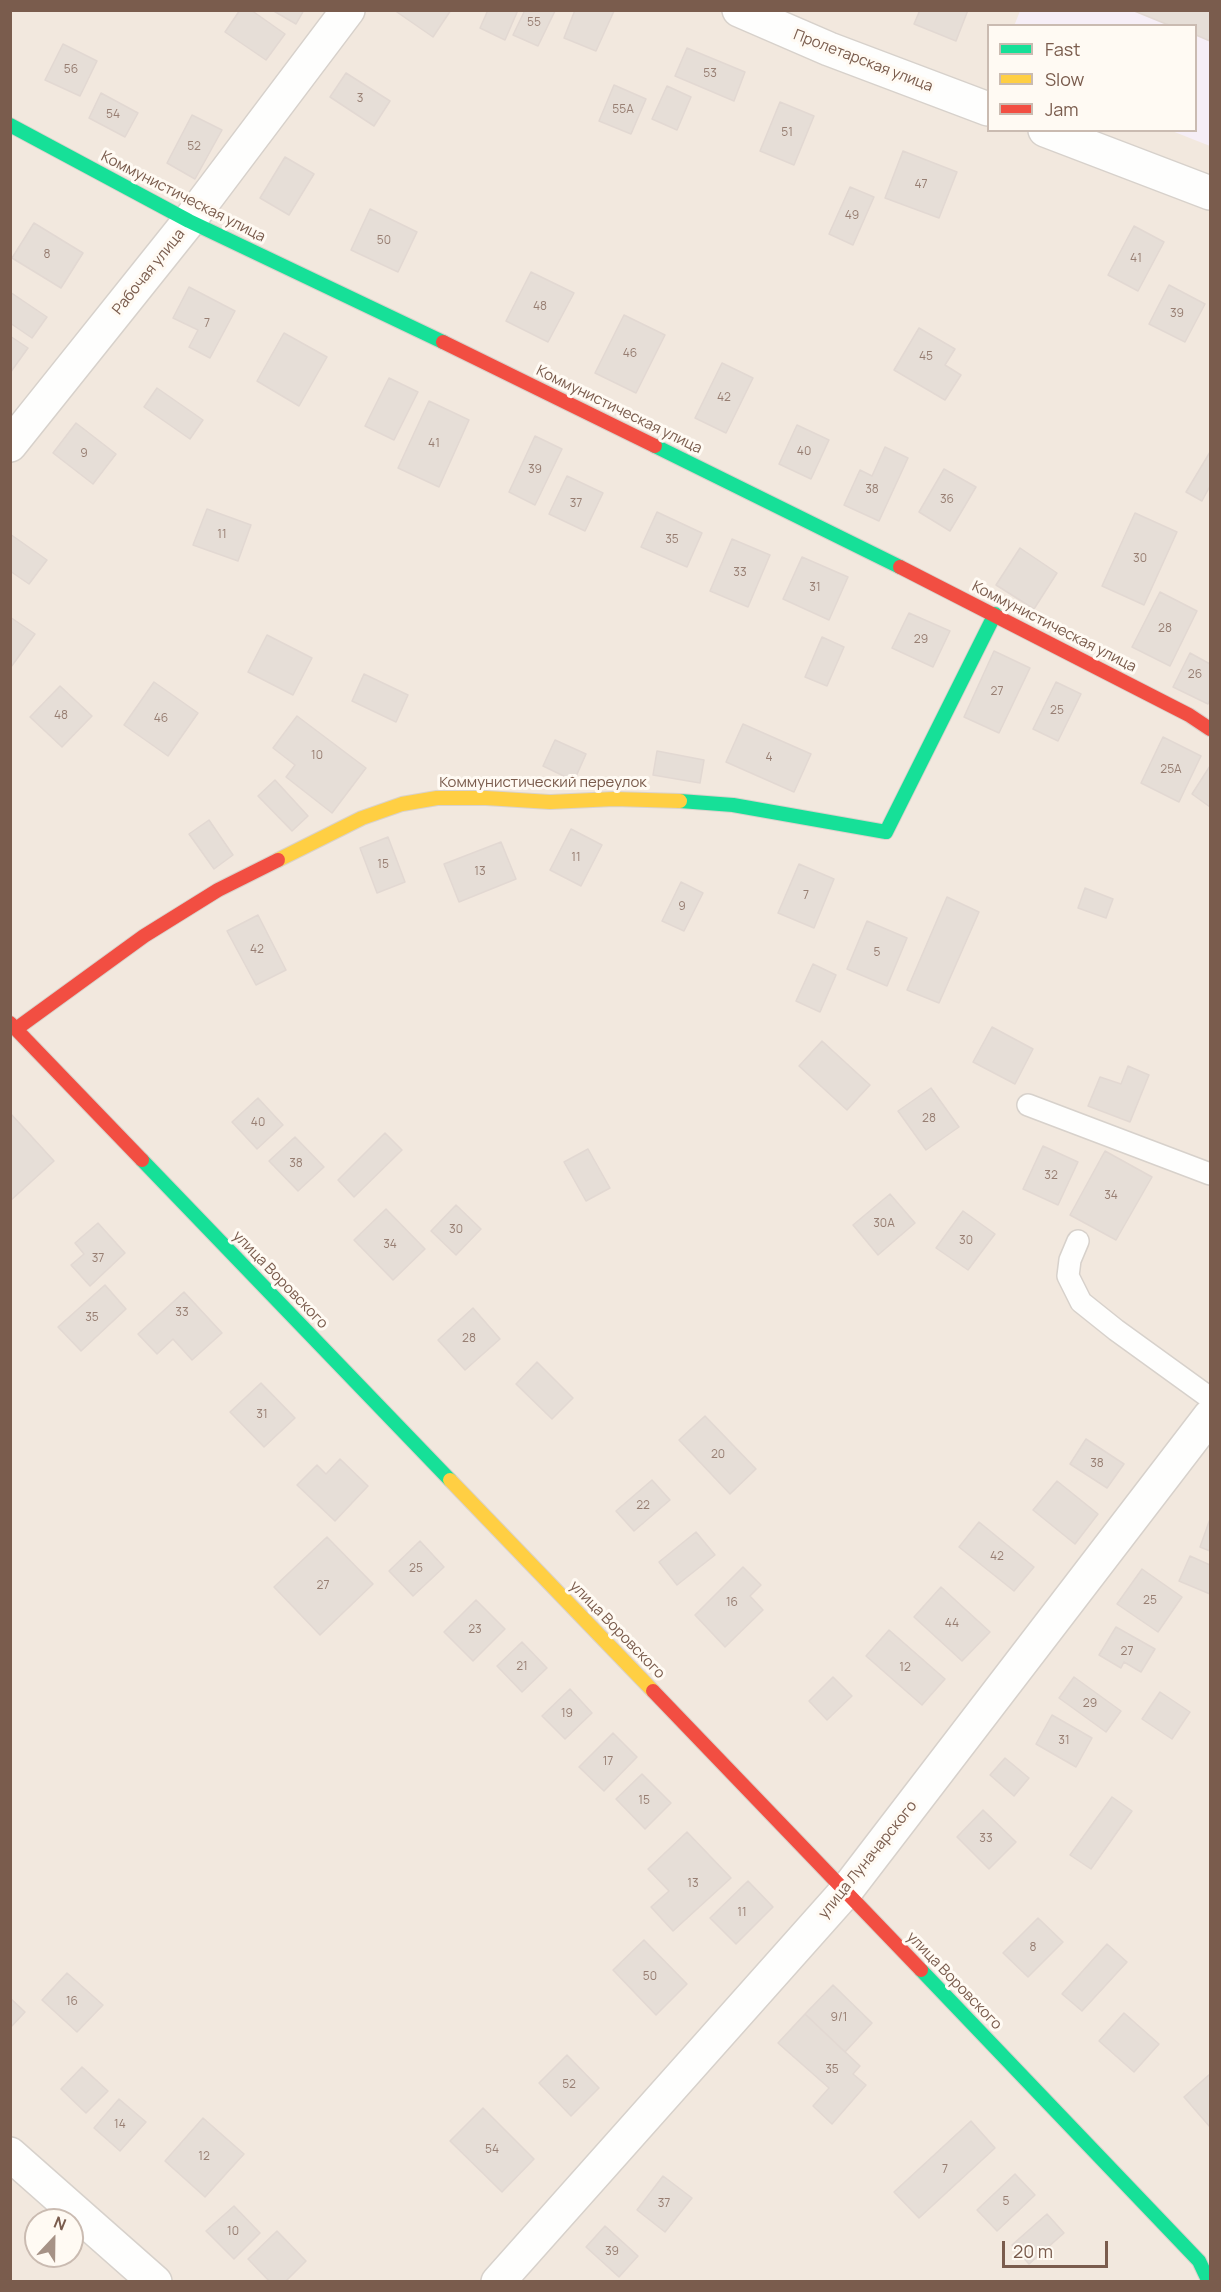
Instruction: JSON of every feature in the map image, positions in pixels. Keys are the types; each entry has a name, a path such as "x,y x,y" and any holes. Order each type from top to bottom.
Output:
{"street":[{"name":"Рабочая улица","path":"10,445 189,221 348,10"},
{"name":"Пролетарская улица","path":"739,10 829,50 987,110"},
{"name":"Коммунистическая улица","path":"10,125 189,221 389,315 995,614 1189,715 1210,729"},
{"path":"1050,132 1210,193"},
{"name":"Коммунистический переулок","path":"13,1026 144,936 218,890 363,818 402,804 437,798 550,802 614,798 680,801 733,805 886,832 995,614"},
{"name":"улица Воровского","path":"13,1026 1206,2264"},
{"name":"улица Луначарского","path":"498,2282 846,1891 1210,1416"},
{"path":"10,2154 155,2282"}],"lane":[{"path":"1028,1105 1210,1174"},
{"path":"1078,1241 1070,1260 1068,1276 1081,1302 1210,1398"}],"shaded area":[{"path":"11,11 1210,11 1210,2281 11,2281"},
{"path":"1020,11 1210,11 1210,146 1175,132 1197,132 1197,24 1015,24"}],"building":[{"path":"240,10 251,10 285,34 266,60 225,32"},
{"path":"272,10 304,10 296,24"},
{"path":"394,10 451,10 433,37"},
{"path":"488,10 518,10 505,40 480,28"},
{"path":"525,10 555,11 538,46 513,35"},
{"path":"575,10 614,11 596,51 564,38"},
{"path":"920,10 968,10 956,41 914,24"},
{"path":"1132,10 1210,10 1210,41 1197,35 1197,24 1166,24"},
{"path":"63,44 97,61 80,96 45,80"},
{"path":"687,48 745,72 734,101 675,76"},
{"path":"346,73 390,101 374,126 330,97"},
{"path":"614,85 646,99 631,134 599,121"},
{"path":"667,86 691,97 677,130 652,119"},
{"path":"101,93 138,113 125,137 89,118"},
{"path":"780,102 814,116 794,165 760,151"},
{"path":"192,115 222,130 195,179 167,163"},
{"path":"903,151 957,172 939,218 885,198"},
{"path":"285,157 314,174 289,215 260,198"},
{"path":"850,187 874,197 853,245 829,234"},
{"path":"370,209 417,232 398,272 351,250"},
{"path":"34,223 83,253 61,288 12,258"},
{"path":"1134,226 1164,242 1138,291 1108,275"},
{"path":"531,272 574,293 548,342 506,321"},
{"path":"1169,285 1205,304 1185,342 1149,324"},
{"path":"189,287 235,311 210,358 189,347 198,330 173,318"},
{"path":"10,292 47,317 32,338 10,323"},
{"path":"624,315 665,335 636,393 595,373"},
{"path":"919,328 955,349 945,365 961,375 945,400 894,370"},
{"path":"284,333 327,357 299,406 257,381"},
{"path":"10,336 28,348 10,373"},
{"path":"722,363 753,378 726,433 695,418"},
{"path":"389,378 418,392 394,440 365,426"},
{"path":"157,388 203,420 190,439 144,407"},
{"path":"429,401 469,420 439,487 398,468"},
{"path":"76,423 116,454 93,484 53,453"},
{"path":"797,425 829,440 811,479 779,464"},
{"path":"535,436 562,449 535,505 509,492"},
{"path":"885,447 908,458 879,521 844,505 860,470 872,476"},
{"path":"1210,452 1210,486 1202,501 1186,492"},
{"path":"944,469 976,487 950,531 919,512"},
{"path":"567,476 603,493 585,531 549,514"},
{"path":"207,509 251,525 238,561 193,545"},
{"path":"657,512 702,533 687,567 641,547"},
{"path":"1135,513 1177,532 1144,605 1102,586"},
{"path":"10,534 47,560 29,584 10,571"},
{"path":"732,539 770,555 748,607 710,591"},
{"path":"1020,548 1057,573 1034,609 996,585"},
{"path":"802,557 848,577 829,620 783,599"},
{"path":"1160,592 1197,611 1170,666 1132,647"},
{"path":"909,613 950,631 933,667 892,648"},
{"path":"10,617 35,634 11,667 10,667"},
{"path":"267,635 312,658 293,695 248,672"},
{"path":"822,637 844,647 827,686 805,677"},
{"path":"994,651 1030,668 999,733 964,717"},
{"path":"1190,653 1210,664 1208,704 1173,687"},
{"path":"364,674 408,695 396,722 352,701"},
{"path":"154,682 198,713 168,756 124,725"},
{"path":"1056,682 1081,694 1058,741 1033,729"},
{"path":"60,686 92,716 62,747 30,717"},
{"path":"297,716 366,768 332,813 286,777 295,765 273,748"},
{"path":"743,724 811,754 794,792 726,762"},
{"path":"1163,737 1201,756 1179,802 1141,783"},
{"path":"555,740 586,754 574,781 543,766"},
{"path":"657,751 704,760 700,783 653,775"},
{"path":"1210,766 1210,807 1192,794"},
{"path":"275,780 308,816 292,831 258,796"},
{"path":"209,820 233,855 214,869 189,834"},
{"path":"571,829 602,845 581,886 550,870"},
{"path":"388,837 405,882 377,893 360,848"},
{"path":"501,842 516,879 459,902 444,864"},
{"path":"799,864 834,879 814,928 778,913"},
{"path":"681,882 703,893 684,931 662,921"},
{"path":"1085,888 1113,899 1106,918 1078,908"},
{"path":"947,897 979,912 939,1003 907,990"},
{"path":"258,915 286,970 256,985 227,931"},
{"path":"867,921 907,938 887,986 847,969"},
{"path":"813,964 836,975 820,1012 796,1001"},
{"path":"992,1027 1033,1049 1015,1084 973,1062"},
{"path":"822,1041 870,1085 847,1110 799,1066"},
{"path":"1128,1066 1149,1075 1130,1122 1088,1106 1100,1077 1121,1084"},
{"path":"931,1088 959,1127 926,1150 898,1111"},
{"path":"258,1098 283,1125 257,1149 232,1122"},
{"path":"10,1115 54,1161 10,1201"},
{"path":"385,1133 402,1150 354,1197 338,1180"},
{"path":"295,1137 324,1167 298,1191 269,1161"},
{"path":"1043,1146 1078,1162 1058,1205 1023,1189"},
{"path":"588,1149 610,1188 586,1201 564,1162"},
{"path":"1105,1151 1152,1177 1116,1240 1070,1215"},
{"path":"890,1194 915,1223 878,1255 853,1225"},
{"path":"456,1205 481,1229 456,1255 431,1231"},
{"path":"386,1209 425,1249 393,1280 354,1240"},
{"path":"963,1211 995,1234 968,1270 936,1248"},
{"path":"98,1223 125,1253 90,1286 71,1265 84,1254 75,1243"},
{"path":"105,1285 126,1309 81,1351 58,1327"},
{"path":"184,1292 222,1333 192,1360 173,1339 157,1354 138,1334"},
{"path":"473,1308 500,1339 465,1370 438,1340"},
{"path":"537,1362 573,1398 552,1419 516,1384"},
{"path":"261,1383 295,1418 264,1447 230,1412"},
{"path":"705,1416 756,1469 730,1494 679,1440"},
{"path":"1086,1439 1124,1464 1107,1488 1070,1464"},
{"path":"340,1459 368,1486 335,1521 297,1485 317,1465 326,1474"},
{"path":"652,1480 670,1500 634,1531 616,1511"},
{"path":"1057,1481 1098,1514 1075,1544 1033,1510"},
{"path":"1210,1519 1210,1551 1200,1547"},
{"path":"979,1522 1034,1567 1014,1591 959,1547"},
{"path":"696,1532 715,1555 677,1585 659,1562"},
{"path":"327,1537 373,1584 320,1635 274,1587"},
{"path":"420,1541 444,1567 413,1596 389,1571"},
{"path":"1190,1556 1210,1565 1210,1594 1179,1581"},
{"path":"743,1567 761,1585 750,1596 763,1610 725,1647 695,1615"},
{"path":"1142,1569 1182,1597 1158,1632 1117,1604"},
{"path":"941,1587 990,1632 962,1661 914,1617"},
{"path":"476,1600 505,1629 473,1661 444,1632"},
{"path":"1116,1627 1155,1649 1141,1672 1124,1662 1121,1668 1099,1655"},
{"path":"889,1630 945,1679 922,1705 866,1656"},
{"path":"522,1642 547,1668 522,1692 497,1666"},
{"path":"833,1677 852,1696 827,1720 809,1701"},
{"path":"1074,1677 1121,1711 1106,1732 1059,1698"},
{"path":"570,1689 592,1713 565,1739 542,1716"},
{"path":"1160,1692 1190,1712 1172,1739 1142,1719"},
{"path":"1052,1715 1092,1738 1076,1767 1036,1744"},
{"path":"613,1733 637,1757 604,1791 579,1767"},
{"path":"1005,1758 1029,1778 1014,1796 990,1775"},
{"path":"642,1774 671,1803 645,1829 616,1799"},
{"path":"1112,1797 1132,1811 1091,1869 1070,1855"},
{"path":"983,1810 1016,1842 989,1869 957,1837"},
{"path":"687,1832 731,1878 673,1931 651,1907 669,1891 648,1869"},
{"path":"748,1881 773,1907 736,1944 710,1918"},
{"path":"1038,1918 1063,1942 1028,1977 1003,1953"},
{"path":"644,1940 687,1984 656,2015 613,1970"},
{"path":"1107,1944 1127,1962 1082,2011 1062,1994"},
{"path":"67,1973 103,2005 77,2032 42,2000"},
{"path":"833,1985 872,2023 845,2052 805,2014"},
{"path":"10,1998 25,2012 10,2028"},
{"path":"1124,2013 1159,2044 1134,2072 1099,2041"},
{"path":"805,2014 860,2066 853,2074 866,2085 832,2124 813,2106 829,2088 778,2043"},
{"path":"567,2055 599,2088 571,2116 539,2083"},
{"path":"82,2067 108,2091 86,2113 61,2089"},
{"path":"1210,2074 1210,2127 1184,2097"},
{"path":"119,2099 146,2122 120,2151 94,2128"},
{"path":"483,2108 534,2159 502,2192 450,2141"},
{"path":"203,2118 244,2154 205,2197 165,2161"},
{"path":"971,2121 995,2148 919,2218 894,2192"},
{"path":"1015,2174 1035,2195 997,2231 977,2210"},
{"path":"663,2176 692,2198 665,2232 637,2210"},
{"path":"234,2206 260,2233 234,2259 206,2231"},
{"path":"1047,2214 1064,2233 1029,2264 1012,2245"},
{"path":"605,2226 638,2256 619,2277 586,2247"},
{"path":"277,2231 306,2261 285,2282 270,2282 248,2259"}],"traffic: fast":[{"path":"10,125 189,221 443,342"},
{"path":"655,446 900,567"},
{"path":"680,801 733,805 886,832 995,614"},
{"path":"142,1160 450,1480"},
{"path":"921,1970 1199,2261 1209,2282"}],"traffic: slow":[{"path":"278,860 362,818 402,804 437,798 550,802 614,799 680,801"},
{"path":"450,1480 653,1691"}],"traffic: jam":[{"path":"443,342 655,446"},
{"path":"900,567 1189,715 1210,729"},
{"path":"16,1029 144,936 218,890 278,860"},
{"path":"10,1023 142,1160"},
{"path":"653,1691 921,1970"}]}
